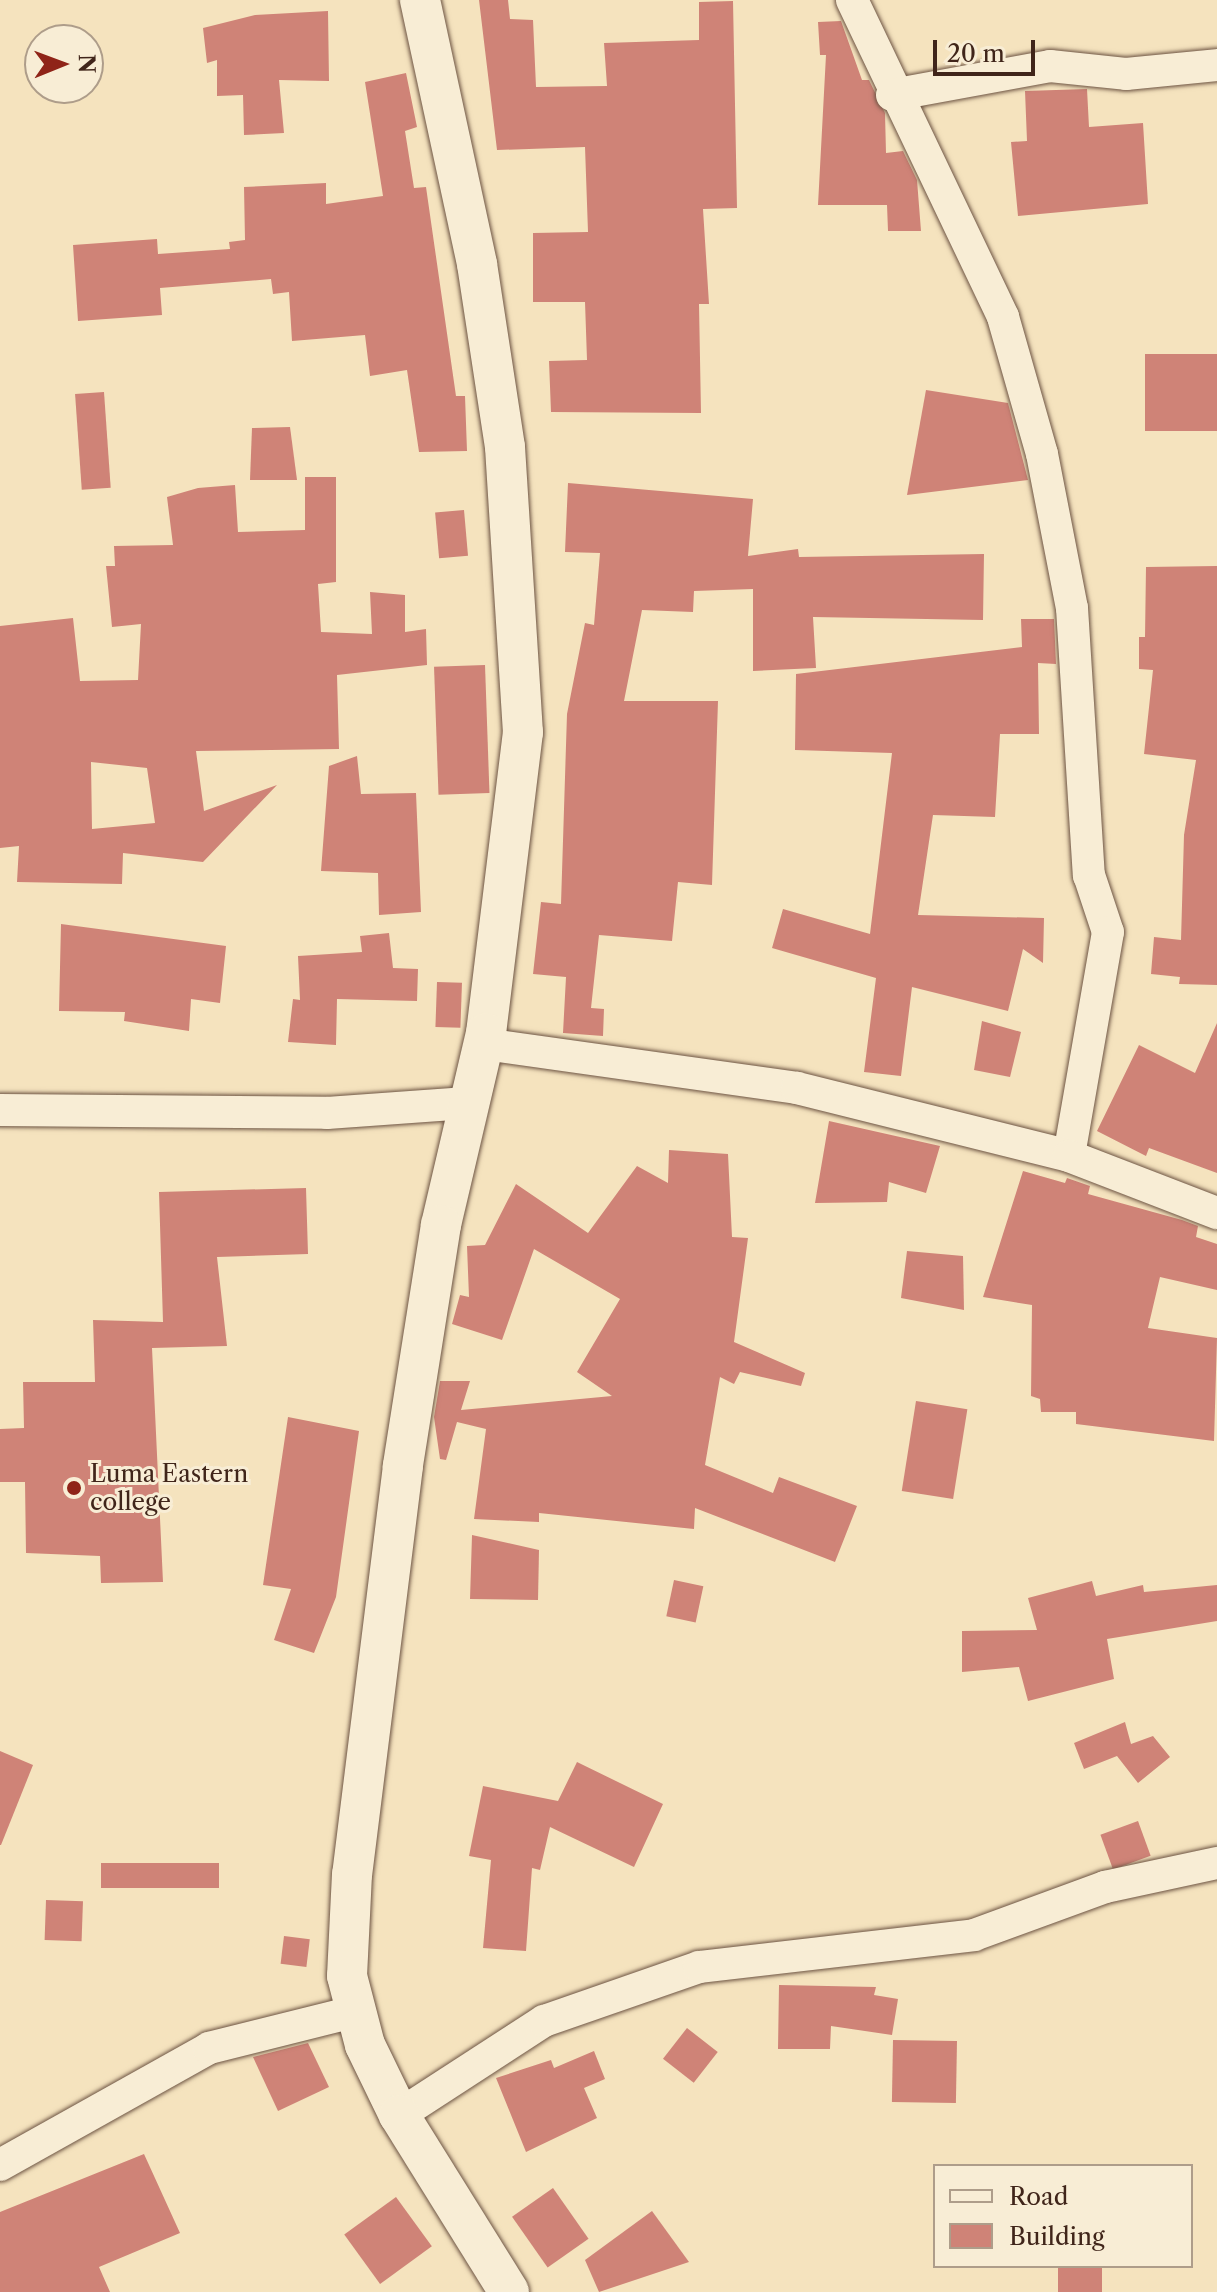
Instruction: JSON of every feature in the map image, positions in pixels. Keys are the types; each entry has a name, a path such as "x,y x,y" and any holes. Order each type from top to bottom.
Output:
{"street":[{"path":"420,0 477,264 518,577 523,732 484,1044 467,1103 403,1466 346,1929 353,2012 399,2115 509,2292"},
{"path":"852,0 892,95 1003,317 1042,454 1072,608 1089,875 1108,932 1069,1156"},
{"path":"892,95 1050,66 1126,74 1217,65"},
{"path":"484,1044 742,1075 1069,1156 1217,1213"},
{"path":"0,1110 327,1113 467,1103"},
{"path":"399,2115 544,2021 699,1967 974,1935 1105,1887 1217,1863"},
{"path":"0,2165 209,2048 353,2012"}],"building":[{"path":"479,0 508,0 510,19 533,20 536,87 607,86 604,43 699,40 699,2 733,1 737,208 703,209 709,304 699,304 701,413 551,412 549,361 587,360 585,302 533,302 533,233 588,232 585,147 497,150"},
{"path":"328,11 329,81 279,80 284,133 244,135 243,95 217,96 217,60 207,63 203,28 255,15"},
{"path":"841,21 862,80 869,80 885,113 886,153 903,151 917,180 921,231 888,231 887,205 818,205 826,55 820,55 818,22"},
{"path":"406,73 417,127 405,131 414,188 426,187 456,396 465,396 467,451 419,452 407,370 370,376 365,335 292,341 289,292 273,294 271,279 160,288 162,315 78,321 73,245 157,239 158,254 230,249 229,242 245,240 244,187 326,183 326,204 383,196 365,82"},
{"path":"1087,89 1089,127 1143,123 1148,204 1018,216 1011,142 1027,141 1025,91"},
{"path":"1145,354 1217,354 1217,431 1145,431"},
{"path":"926,390 1008,403 1028,480 907,495"},
{"path":"104,392 111,488 82,490 75,394"},
{"path":"290,427 297,480 250,480 252,428"},
{"path":"305,477 336,477 336,582 318,584 321,632 372,634 370,592 405,595 405,632 426,629 427,665 337,675 339,749 196,751 204,811 277,785 203,862 123,853 122,884 17,882 19,846 0,848 0,626 73,618 80,681 138,680 141,624 112,627 106,566 115,566 114,546 173,545 167,497 198,488 235,485 238,532 305,530","holes":["91,762 147,768 155,823 92,829"]},
{"path":"568,483 753,499 748,556 798,549 799,557 984,554 983,620 813,617 816,668 753,671 753,589 694,591 693,612 642,610 624,701 718,701 712,885 678,882 672,941 599,935 591,1008 604,1009 603,1036 563,1033 566,977 533,974 541,902 561,904 567,714 585,623 594,625 600,553 565,552"},
{"path":"464,510 468,556 439,558 435,513"},
{"path":"1217,566 1217,985 1179,984 1180,977 1151,974 1154,937 1181,940 1184,835 1196,760 1144,754 1153,670 1139,669 1139,637 1145,637 1146,567"},
{"path":"1021,619 1054,619 1056,664 1038,663 1039,734 1000,734 995,817 933,815 918,915 1044,918 1043,963 1023,949 1008,1011 912,987 901,1076 864,1072 876,978 772,948 783,909 870,934 892,753 795,750 796,674 1022,647"},
{"path":"485,665 489,793 438,795 434,667"},
{"path":"357,756 361,794 416,793 421,912 379,915 378,873 321,871 329,766"},
{"path":"61,924 226,946 220,1003 191,999 189,1031 124,1021 125,1012 59,1011"},
{"path":"389,933 393,968 418,969 417,1001 337,999 336,1045 288,1042 293,999 300,1000 298,956 362,952 360,936"},
{"path":"437,982 462,983 460,1028 435,1027"},
{"path":"982,1021 1021,1032 1010,1077 974,1070"},
{"path":"1217,1023 1217,1173 1149,1148 1146,1156 1097,1131 1139,1045 1195,1073"},
{"path":"829,1121 940,1146 926,1193 889,1182 887,1202 815,1203"},
{"path":"669,1150 728,1154 732,1237 748,1238 734,1342 805,1373 801,1386 740,1372 734,1384 720,1377 705,1465 773,1493 779,1477 857,1506 835,1562 695,1508 694,1529 539,1513 539,1522 474,1519 486,1429 457,1422 446,1460 440,1459 434,1417 440,1381 470,1381 461,1410 612,1396 577,1372 620,1299 534,1249 502,1340 452,1324 460,1295 469,1297 467,1246 485,1245 516,1184 588,1233 637,1166 668,1183"},
{"path":"1023,1171 1065,1183 1067,1178 1090,1186 1088,1194 1198,1226 1196,1237 1217,1244 1217,1290 1160,1277 1148,1328 1217,1338 1214,1441 1076,1424 1076,1412 1041,1412 1040,1399 1031,1396 1032,1305 983,1297"},
{"path":"306,1188 308,1254 217,1257 227,1346 152,1348 163,1582 101,1583 100,1556 26,1553 25,1482 0,1482 0,1429 24,1428 23,1382 95,1382 93,1320 163,1322 159,1192"},
{"path":"907,1251 963,1256 964,1310 901,1298"},
{"path":"916,1401 967,1409 953,1499 902,1491"},
{"path":"288,1417 359,1431 336,1597 314,1653 274,1640 291,1589 263,1585"},
{"path":"472,1535 539,1550 538,1600 470,1599"},
{"path":"674,1580 703,1586 696,1622 666,1616"},
{"path":"1092,1581 1096,1596 1143,1585 1144,1592 1217,1585 1217,1621 1107,1639 1114,1679 1028,1701 1019,1667 962,1672 962,1631 1037,1630 1028,1598"},
{"path":"1125,1722 1131,1744 1153,1736 1170,1757 1138,1783 1117,1756 1084,1769 1074,1743"},
{"path":"0,1751 33,1765 1,1845 0,1845"},
{"path":"577,1762 663,1804 634,1867 550,1827 540,1870 532,1868 526,1951 483,1948 491,1860 469,1856 483,1786 558,1801"},
{"path":"1138,1821 1151,1856 1113,1869 1100,1835"},
{"path":"101,1863 219,1863 219,1888 101,1888"},
{"path":"46,1900 83,1901 82,1941 45,1940"},
{"path":"284,1936 310,1939 306,1967 281,1964"},
{"path":"779,1985 876,1987 874,1995 898,1999 892,2035 831,2026 830,2049 778,2049"},
{"path":"687,2028 718,2052 694,2083 663,2059"},
{"path":"893,2040 957,2041 956,2103 892,2102"},
{"path":"308,2043 329,2087 278,2111 253,2057"},
{"path":"594,2051 605,2079 584,2088 597,2118 526,2152 496,2078 551,2060 554,2068"},
{"path":"144,2154 180,2233 99,2267 110,2292 0,2292 0,2212"},
{"path":"553,2188 589,2239 548,2267 512,2217"},
{"path":"396,2197 432,2246 380,2284 344,2235"},
{"path":"652,2211 689,2262 599,2292 585,2260"},
{"path":"1058,2268 1102,2268 1102,2292 1058,2292"}],"place":[{"name":"Luma Eastern college","path":"74,1488"}]}
